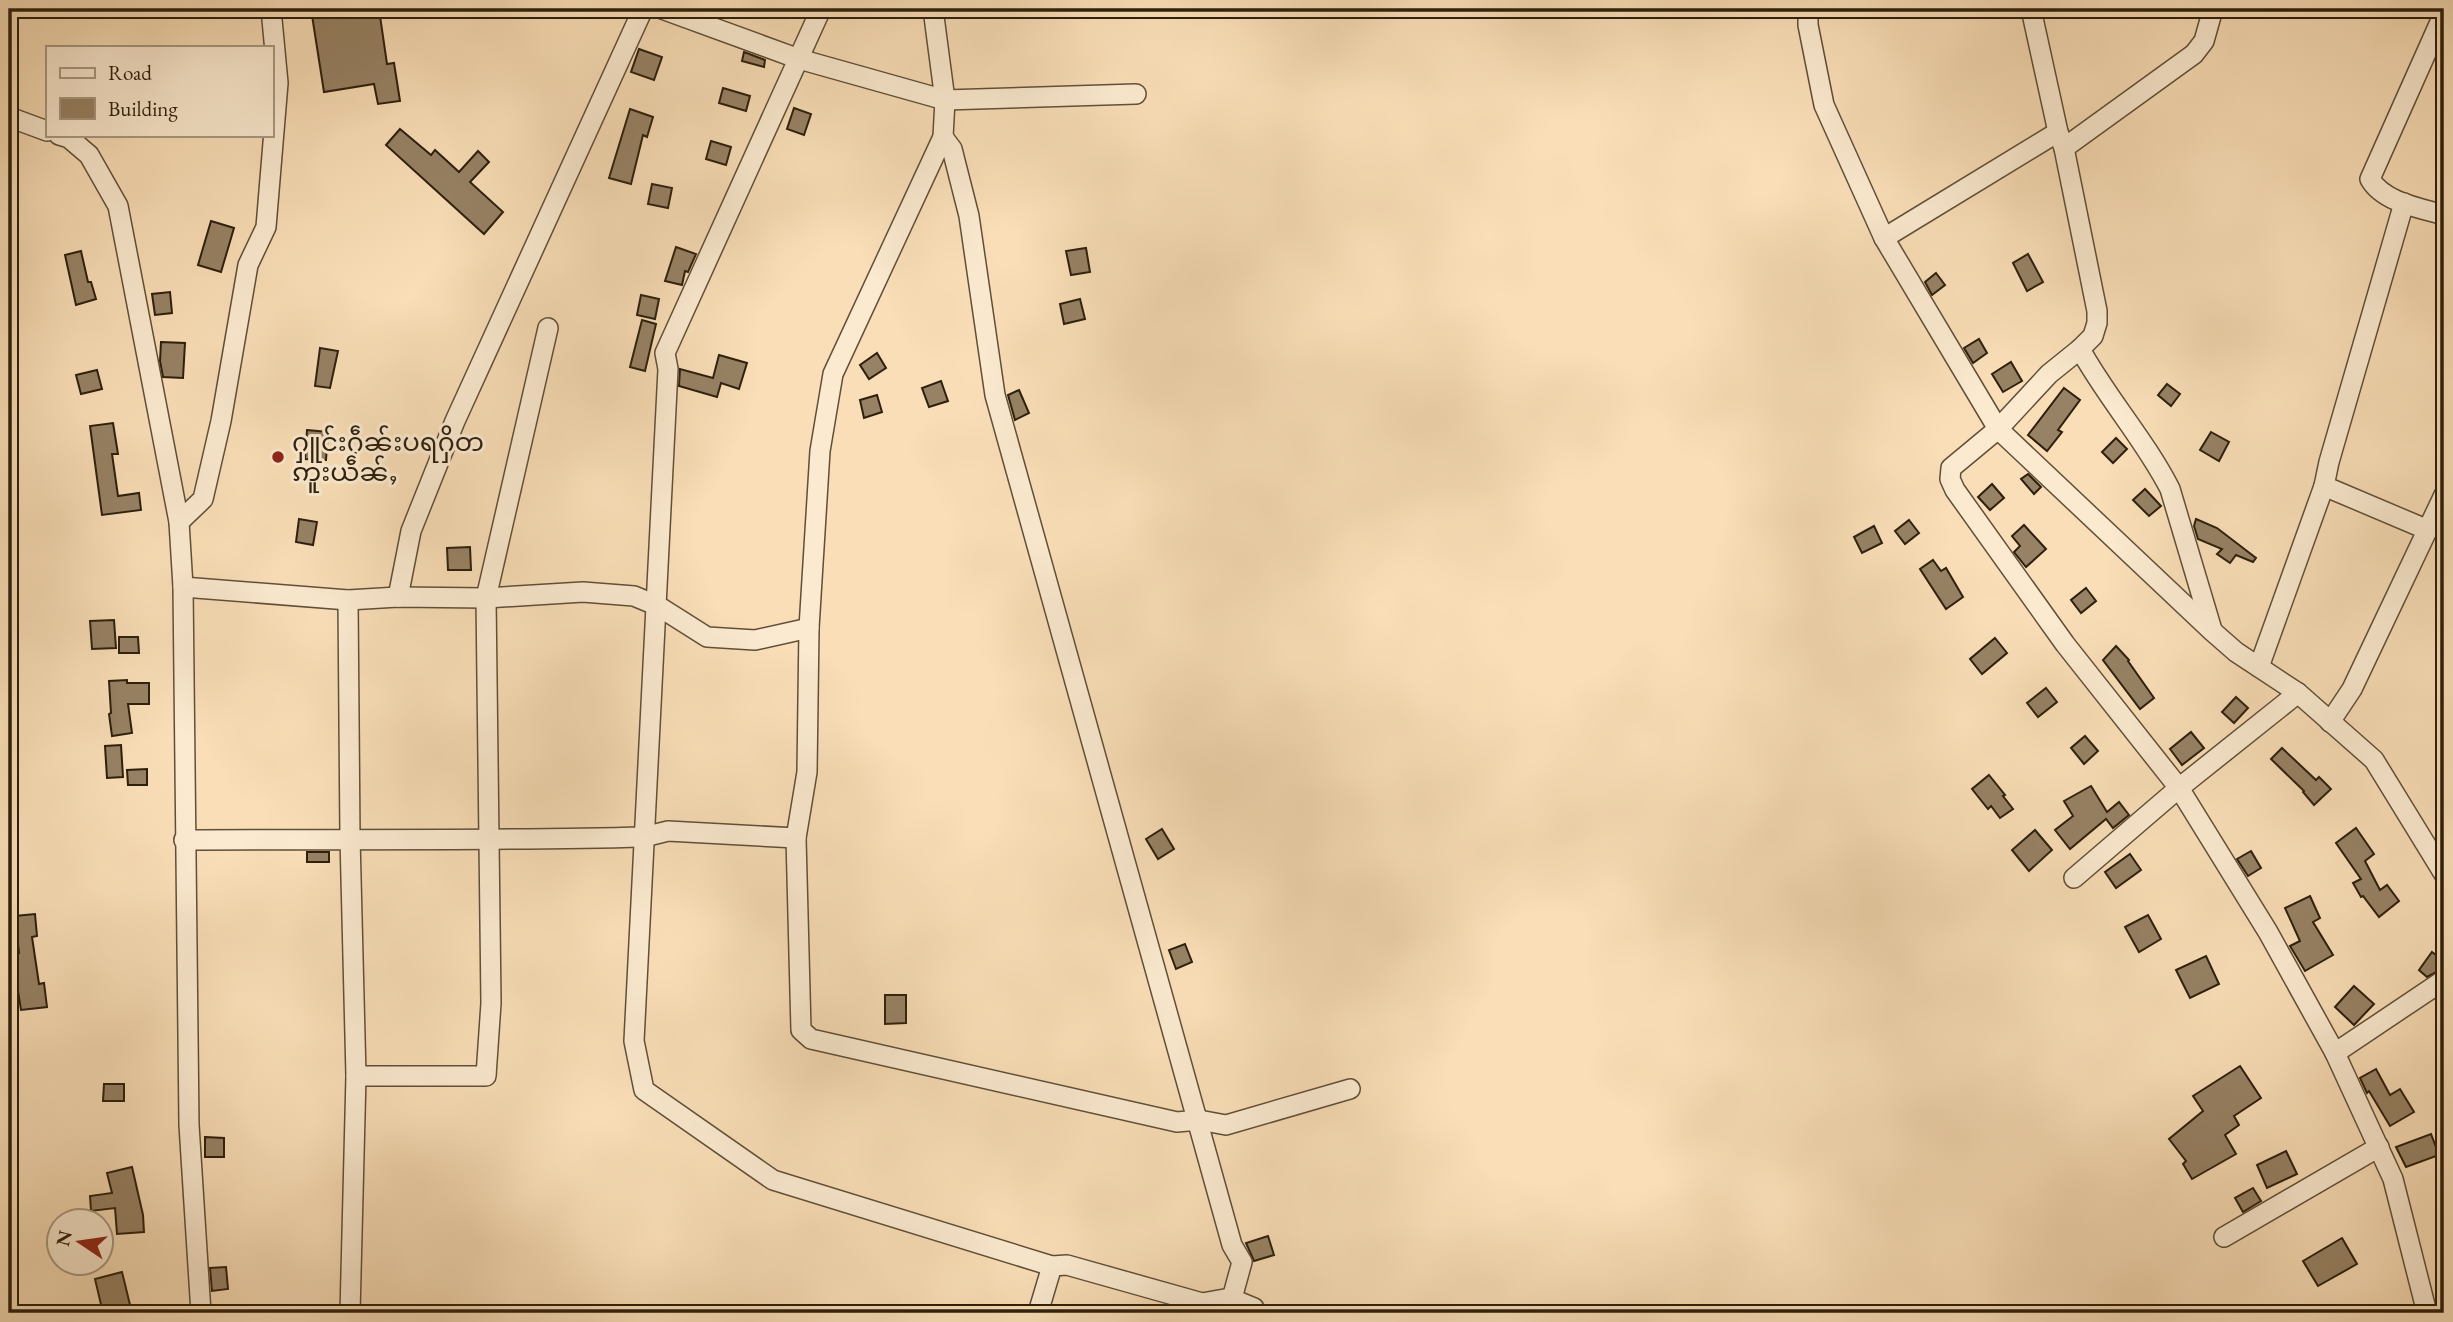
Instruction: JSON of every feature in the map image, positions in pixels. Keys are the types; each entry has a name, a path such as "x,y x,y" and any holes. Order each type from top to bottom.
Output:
{"street":[{"path":"179,522 203,499 221,421 248,265 266,227 278,83 271,9"},
{"path":"398,597 411,531 455,421 643,9"},
{"path":"662,9 799,59 946,100 1136,94"},
{"path":"821,9 665,354 668,369 658,606 634,1041 644,1090 773,1180 1052,1266 1067,1265 1202,1303 1254,1308 1256,1313"},
{"path":"933,9 946,100 943,137 833,374 820,450 809,628 807,772 796,838 801,1030 811,1039 1177,1122 1199,1120 1226,1125 1350,1089"},
{"path":"1808,9 1808,25 1824,104 1884,238 1998,429 2212,631 2298,693 2374,760 2444,874"},
{"path":"2031,9 2097,311 2097,323 2093,336 2080,349 2049,374 1998,429 1951,468 1950,479 1955,490 2065,644 2179,788 2268,932 2335,1053 2393,1179 2427,1313"},
{"path":"1884,238 2061,140 2194,54 2204,41 2213,9"},
{"path":"2444,13 2370,179 2375,188 2404,204 2444,215"},
{"path":"9,117 46,131"},
{"path":"61,136 68,138 89,155 118,206 179,522 183,587 189,1125 201,1313"},
{"path":"943,137 952,149 969,216 995,395 1232,1245 1242,1262 1229,1305"},
{"path":"2259,667 2324,486 2404,204"},
{"path":"356,1076 486,1076 491,1003 486,598 548,328"},
{"path":"2080,349 2096,378 2160,469 2170,489 2212,631"},
{"path":"2324,486 2428,530"},
{"path":"2330,722 2351,689 2444,495"},
{"path":"183,587 348,600 398,597 486,598 583,592 634,596 658,606 706,637 755,640 809,628"},
{"path":"348,600 356,1076 349,1313"},
{"path":"2074,878 2179,788 2298,693"},
{"path":"184,840 350,838 487,841 644,837 668,831 796,838"},
{"path":"2335,1053 2444,981"},
{"path":"2224,1237 2379,1147"},
{"path":"1038,1313 1052,1266"}],"building":[{"path":"311,9 379,9 387,64 394,63 400,101 378,104 374,84 324,92"},
{"path":"639,49 662,57 654,80 631,72"},
{"path":"744,52 765,60 764,67 742,61"},
{"path":"723,88 750,96 746,111 719,103"},
{"path":"794,108 811,114 804,135 787,129"},
{"path":"630,109 653,117 647,137 643,135 631,184 609,178"},
{"path":"400,129 431,155 435,150 459,172 478,151 489,162 470,182 503,212 484,234 386,145"},
{"path":"711,141 731,147 726,165 706,159"},
{"path":"652,184 672,188 668,208 648,204"},
{"path":"211,221 234,228 221,272 198,265"},
{"path":"676,247 696,254 688,272 685,271 682,285 665,281"},
{"path":"1086,248 1090,272 1071,275 1066,251"},
{"path":"81,251 88,282 91,282 96,299 76,305 65,255"},
{"path":"2028,254 2043,282 2027,291 2013,263"},
{"path":"1936,273 1945,285 1932,295 1925,282"},
{"path":"170,292 172,313 155,315 152,294"},
{"path":"641,295 659,299 655,319 637,315"},
{"path":"1080,299 1085,319 1064,324 1060,304"},
{"path":"642,320 656,324 645,371 630,367"},
{"path":"1979,339 1987,353 1973,363 1964,348"},
{"path":"161,342 185,343 183,378 163,377"},
{"path":"320,348 338,351 330,388 315,386"},
{"path":"877,353 886,368 869,379 860,365"},
{"path":"719,355 747,363 739,389 721,383 717,397 679,386 680,369 713,378"},
{"path":"2011,362 2022,381 2003,392 1992,374"},
{"path":"97,370 102,389 81,394 76,375"},
{"path":"941,381 948,401 929,407 922,388"},
{"path":"2167,384 2180,394 2171,406 2158,395"},
{"path":"2064,388 2080,400 2058,430 2062,432 2047,451 2028,435"},
{"path":"1019,390 1029,413 1015,420 1008,395"},
{"path":"877,395 882,412 864,418 860,400"},
{"path":"113,423 118,454 112,454 118,496 139,493 141,510 102,515 90,426"},
{"path":"307,430 328,432 326,460 305,459"},
{"path":"2211,432 2229,442 2219,461 2200,450"},
{"path":"2116,438 2127,449 2113,463 2102,452"},
{"path":"2028,474 2041,487 2034,494 2021,479"},
{"path":"1992,484 2004,498 1990,510 1978,497"},
{"path":"2145,489 2161,506 2149,516 2133,500"},
{"path":"299,519 317,522 313,545 296,542"},
{"path":"2196,519 2217,528 2256,558 2253,562 2236,555 2230,563 2217,554 2222,549 2198,539 2194,526"},
{"path":"1909,520 1919,533 1905,544 1895,531"},
{"path":"2024,525 2046,549 2026,567 2014,552 2020,546 2012,536"},
{"path":"1874,526 1882,543 1862,553 1854,537"},
{"path":"470,547 471,570 448,570 447,548"},
{"path":"1933,560 1941,571 1946,568 1963,597 1946,609 1920,569"},
{"path":"2086,588 2096,601 2081,613 2071,600"},
{"path":"114,620 116,648 92,649 90,621"},
{"path":"119,637 138,637 139,653 119,653"},
{"path":"1995,638 2007,653 1982,674 1970,659"},
{"path":"2116,646 2129,660 2154,698 2140,709 2103,660"},
{"path":"127,680 127,683 149,683 149,704 128,704 132,733 112,736 109,681"},
{"path":"2046,688 2057,702 2038,717 2027,703"},
{"path":"2236,697 2248,708 2234,723 2222,712"},
{"path":"2191,732 2204,748 2182,765 2170,749"},
{"path":"2085,736 2098,751 2084,764 2071,748"},
{"path":"121,745 123,777 107,778 105,746"},
{"path":"2282,748 2316,780 2319,777 2331,789 2314,805 2304,791 2271,759"},
{"path":"147,769 147,785 128,785 127,770"},
{"path":"1989,775 2013,809 2000,818 1991,806 1988,809 1972,789"},
{"path":"2091,786 2107,812 2119,802 2129,815 2113,828 2106,819 2070,849 2055,830 2073,816 2064,801"},
{"path":"2356,828 2374,854 2365,861 2380,890 2387,885 2399,901 2379,917 2363,896 2361,897 2353,883 2361,879 2336,843"},
{"path":"1162,829 1174,849 1158,859 1146,839"},
{"path":"2035,830 2052,850 2029,871 2012,850"},
{"path":"2251,851 2261,868 2248,876 2237,859"},
{"path":"307,852 329,852 329,862 307,862"},
{"path":"2130,854 2141,870 2116,888 2105,872"},
{"path":"2310,896 2320,918 2313,922 2333,955 2305,971 2290,946 2300,941 2285,908"},
{"path":"35,914 37,936 32,937 39,984 44,983 47,1007 21,1010 12,953 19,953 15,916"},
{"path":"2148,915 2161,939 2139,952 2125,927"},
{"path":"1185,944 1192,962 1176,969 1169,950"},
{"path":"2432,952 2444,961 2444,968 2427,977 2419,970"},
{"path":"2206,956 2219,984 2190,998 2176,970"},
{"path":"2354,986 2374,1004 2354,1025 2335,1007"},
{"path":"885,995 906,995 906,1023 885,1024"},
{"path":"2240,1066 2261,1098 2234,1116 2239,1125 2225,1135 2236,1154 2192,1179 2183,1164 2186,1161 2169,1139 2203,1111 2193,1096"},
{"path":"2376,1069 2390,1095 2400,1089 2414,1112 2390,1126 2360,1078"},
{"path":"104,1084 124,1084 124,1101 103,1101"},
{"path":"2431,1134 2439,1155 2406,1167 2396,1147"},
{"path":"205,1137 224,1138 224,1157 205,1157"},
{"path":"2286,1151 2297,1174 2267,1188 2257,1165"},
{"path":"132,1167 143,1215 144,1232 117,1234 116,1206 91,1206 90,1196 112,1193 107,1173"},
{"path":"2253,1188 2261,1201 2243,1212 2235,1198"},
{"path":"1268,1236 1274,1255 1254,1261 1246,1243"},
{"path":"2342,1238 2357,1264 2318,1286 2303,1261"},
{"path":"226,1267 228,1289 212,1291 210,1268"},
{"path":"122,1272 132,1313 103,1313 95,1279 116,1276"}],"place":[{"name":"ႁူင်းႁဵၼ်းပရႁိတ ဢူးယဵၼ်ႇ","path":"278,457"}]}
